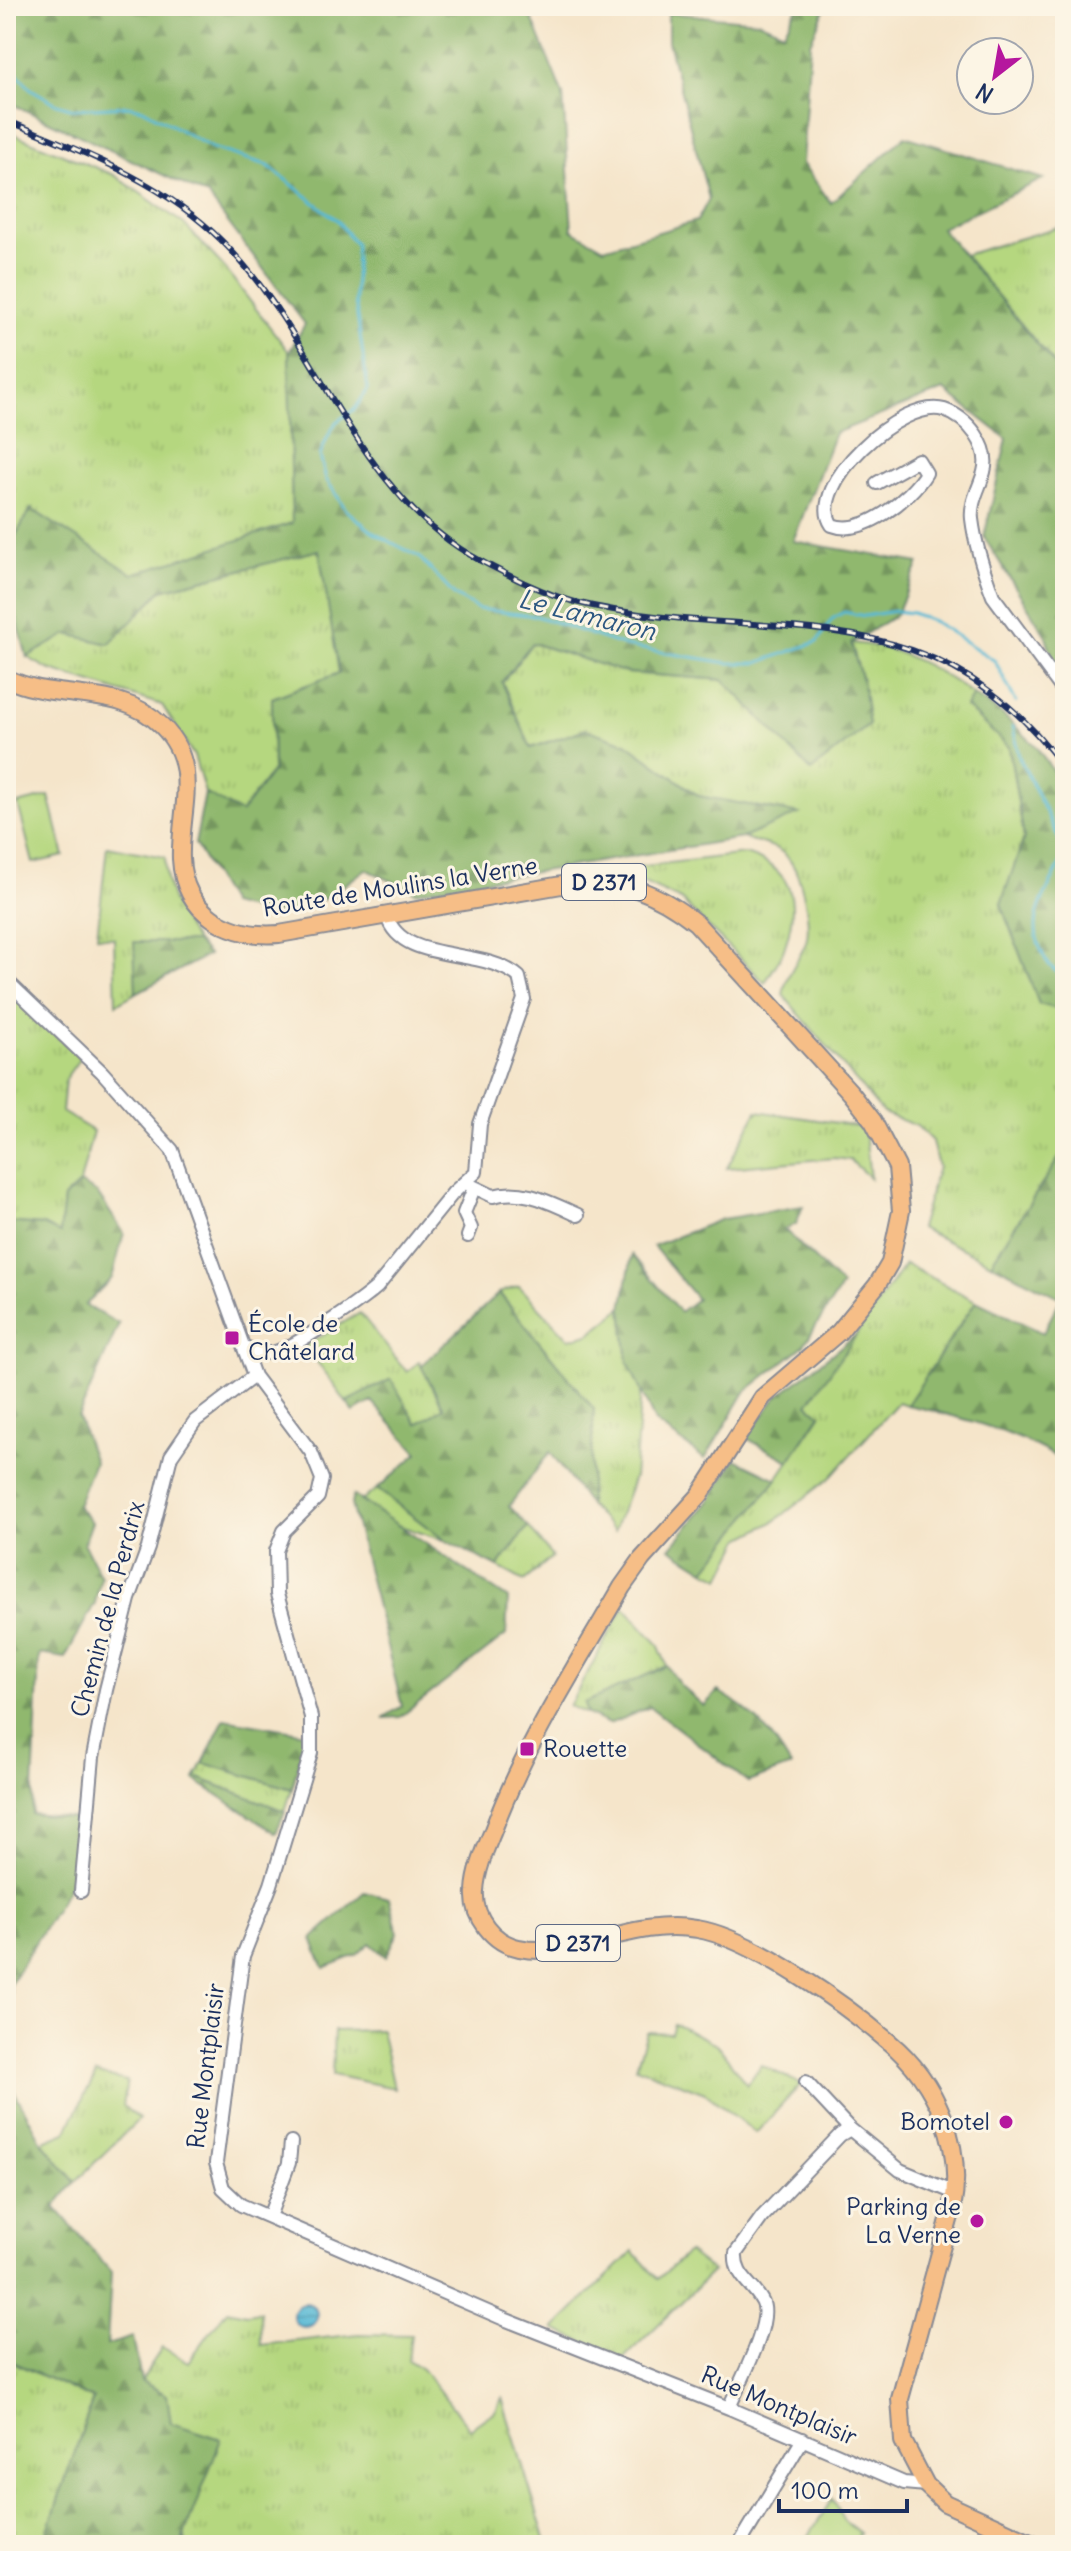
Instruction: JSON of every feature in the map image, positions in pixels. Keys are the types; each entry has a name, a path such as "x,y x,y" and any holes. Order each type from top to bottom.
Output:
{"main road":[{"name":"D 2371","path":"6,671 57,690"},
{"name":"D 2371","path":"6,678 57,690"},
{"name":"Route de Moulins la Verne","path":"57,690 128,704 156,720 171,736 183,760 187,782 181,850 186,885 202,911 223,927 240,933 290,933 573,883 614,883 654,894 696,923 748,978 851,1093 887,1144 897,1167 901,1211 890,1263 877,1285 839,1332 763,1397 700,1495 642,1559 622,1587 506,1795 475,1889 482,1921 497,1938 521,1949 565,1946 649,1926 671,1925 728,1938 794,1976 880,2035 903,2054 926,2082 950,2142 955,2191"},
{"name":"D 2371","path":"955,2191 900,2399 903,2441 926,2485 966,2515 1037,2545"}],"street":[{"path":"877,483 918,460 926,473 896,507 853,528 832,525 825,515 824,504 838,478 867,444 896,422 930,408 944,410 973,430 985,458 972,520 988,583 993,596 1065,693"},
{"path":"387,916 391,929 406,941 499,964 519,977 523,988 524,999 480,1124 479,1165 470,1185 464,1213 471,1228 468,1236"},
{"name":"Rue Montplaisir","path":"6,980 69,1039 172,1150 221,1294 255,1378 311,1452 322,1479 318,1497 284,1531 276,1551 277,1594 311,1717 311,1753 271,1885 243,1956 216,2163 218,2176 231,2198 504,2319 729,2408 904,2483 919,2488 926,2485"},
{"path":"470,1185 493,1196 508,1191 540,1198 578,1215"},
{"path":"245,1347 275,1353 366,1297 422,1236 453,1193 470,1185"},
{"name":"Chemin de la Perdrix","path":"81,1891 93,1757 106,1690 129,1599 148,1548 171,1456 195,1421 255,1378"},
{"path":"806,2082 850,2129 900,2170 955,2191"},
{"path":"729,2408 766,2320 763,2302 739,2273 736,2253 762,2217 840,2135 850,2129"},
{"path":"269,2217 289,2163 291,2142"},
{"path":"739,2545 803,2439"}],"green space":[{"path":"6,6 527,6 563,95 572,230 604,248 697,221 709,199 668,42 668,13 758,21 784,32 798,6 826,6 810,43 802,163 831,203 905,136 1043,179 941,228 1065,377 1065,739 1060,732 1064,698 1046,636 984,537 1007,439 944,390 835,433 793,541 919,563 896,615 851,643 863,684 869,725 811,771 724,680 627,673 532,643 502,682 531,748 585,729 626,743 699,796 799,814 742,838 415,892 366,869 317,903 289,912 273,913 230,904 195,844 205,793 241,813 273,770 272,698 339,673 319,550 162,590 109,644 68,634 27,657 12,601 6,597 6,552 31,509 133,574 292,523 289,352 305,324 208,196 6,101"},
{"path":"6,131 114,175 184,224 223,266 289,352 292,523 133,575 31,509 6,552"},
{"path":"1065,225 1065,377 964,255"},
{"path":"319,550 340,673 272,698 273,770 240,813 205,793 194,756 162,705 48,669 27,657 67,634 109,644 162,590"},
{"path":"532,643 627,673 724,680 811,770 863,684 851,643 900,653 946,676 973,695 966,707 1009,747 1024,838 1001,905 1039,1004 1065,1011 1065,1169 1059,1159 991,1263 920,1228 938,1167 932,1141 917,1126 883,1113 783,995 807,936 807,913 801,887 783,853 766,844 742,838 797,814 699,796 626,743 531,749 502,683"},
{"path":"973,695 1003,715 1036,746 1065,789 1065,1011 1039,1004 1001,904 1024,838 1009,747 966,707"},
{"path":"49,796 64,856 33,863 18,804"},
{"path":"107,846 165,857 173,902 196,942 135,942 136,993 116,1004 114,938 97,936"},
{"path":"745,854 762,861 784,879 792,903 784,949 765,983 681,900 638,880 589,875 594,872"},
{"path":"134,942 196,942 208,955 136,993"},
{"path":"6,989 80,1058 65,1079 62,1112 93,1131 80,1183 64,1198 60,1234 43,1225 6,1222"},
{"path":"757,1111 858,1126 865,1133 870,1178 850,1160 834,1158 727,1168"},
{"path":"1059,1158 1065,1169 1065,1462 1028,1442 989,1427 907,1405 976,1301 1043,1333 1061,1298 991,1263"},
{"path":"80,1183 97,1193 124,1233 112,1278 85,1305 119,1324 78,1417 94,1462 77,1506 92,1522 84,1544 101,1577 95,1603 65,1658 39,1654 32,1814 80,1819 70,1885 10,1984 12,2087 42,2142 75,2182 55,2207 111,2272 107,2345 133,2337 141,2381 167,2395 171,2423 221,2439 183,2538 186,2545 43,2545 93,2399 6,2359 6,1222 43,1225 60,1233 64,1198"},
{"path":"803,1206 796,1224 784,1229 842,1286 803,1346 745,1392 705,1459 655,1422 628,1362 622,1308 632,1255 680,1312 697,1299 653,1246 722,1219"},
{"path":"905,1264 976,1301 907,1405 898,1402 831,1477 775,1521 741,1539 721,1578 705,1570 777,1479 820,1415 807,1405"},
{"path":"519,1286 569,1339 589,1334 622,1308 628,1362 641,1390 634,1477 614,1531 589,1505 593,1409 499,1293"},
{"path":"499,1293 594,1409 589,1505 550,1452 509,1506 528,1526 498,1567 446,1541 377,1489 418,1453 372,1402 354,1412 346,1402 391,1379 417,1424 444,1408 421,1366"},
{"path":"360,1313 407,1372 419,1362 445,1407 417,1424 390,1380 346,1402 305,1345"},
{"path":"857,1334 808,1404 820,1414 789,1461 746,1438 777,1397"},
{"path":"735,1459 777,1479 705,1570 670,1548 709,1502"},
{"path":"377,1489 446,1541 394,1524 361,1501"},
{"path":"353,1495 508,1599 506,1635 400,1717 383,1718 402,1706 351,1504"},
{"path":"528,1526 552,1557 524,1581 498,1567"},
{"path":"624,1607 658,1644 667,1666 584,1703 587,1714 569,1706"},
{"path":"667,1666 681,1686 704,1706 718,1691 742,1707 768,1732 791,1766 748,1782 650,1707 609,1724 587,1714 584,1703"},
{"path":"224,1719 306,1733 292,1789 203,1763"},
{"path":"203,1763 292,1789 285,1811 196,1777"},
{"path":"196,1777 285,1811 276,1833 195,1780"},
{"path":"364,1892 389,1898 398,1933 386,1957 370,1943 357,1955 324,1968 312,1939"},
{"path":"674,2024 717,2044 747,2085 761,2065 801,2084 756,2133 705,2093 636,2067 647,2032 671,2033"},
{"path":"381,2030 394,2088 332,2075 334,2031"},
{"path":"96,2074 127,2081 123,2106 139,2119 75,2182 42,2142 66,2132"},
{"path":"633,2251 658,2279 688,2252 713,2271 623,2359 554,2329"},
{"path":"227,2310 246,2314 260,2312 261,2345 359,2334 411,2335 408,2360 422,2369 470,2429 496,2410 502,2398 547,2545 186,2545 171,2423 141,2382 162,2347 188,2362"},
{"path":"6,2359 93,2399 43,2545 6,2545"},
{"path":"832,2499 844,2521 860,2533 851,2545 803,2545"}],"water":[{"path":"305,2303 314,2306 317,2315 314,2324 305,2327 296,2324 293,2315 296,2306"}],"waterway":[{"name":"Le Lamaron","path":"6,61 31,89 57,104 74,109 128,106 143,109 212,148 267,165 337,220 356,245 355,301 368,389 355,409 336,422 327,438 320,456 326,479 347,511 374,533 419,557 455,596 478,609 536,616 625,646 728,663 757,663 817,642 832,619 844,612 865,616 895,611 912,613 935,622 995,661 1016,702"},
{"name":"Le Lamaron","path":"1013,726 1019,757 1065,851"},
{"name":"Le Lamaron","path":"1065,852 1042,900 1036,923 1045,958 1053,969 1065,976"}],"railway":[{"path":"6,120 148,185 174,201 222,241 256,279 367,454 399,495 435,530 479,560 538,589 575,602 645,615 840,633 900,646 958,670 1013,710 1065,769"}],"place":[{"name":"École de Châtelard","path":"232,1338"},
{"name":"Rouette","path":"527,1749"},
{"name":"Bomotel","path":"1006,2122"},
{"name":"Parking de La Verne","path":"977,2221"}]}
